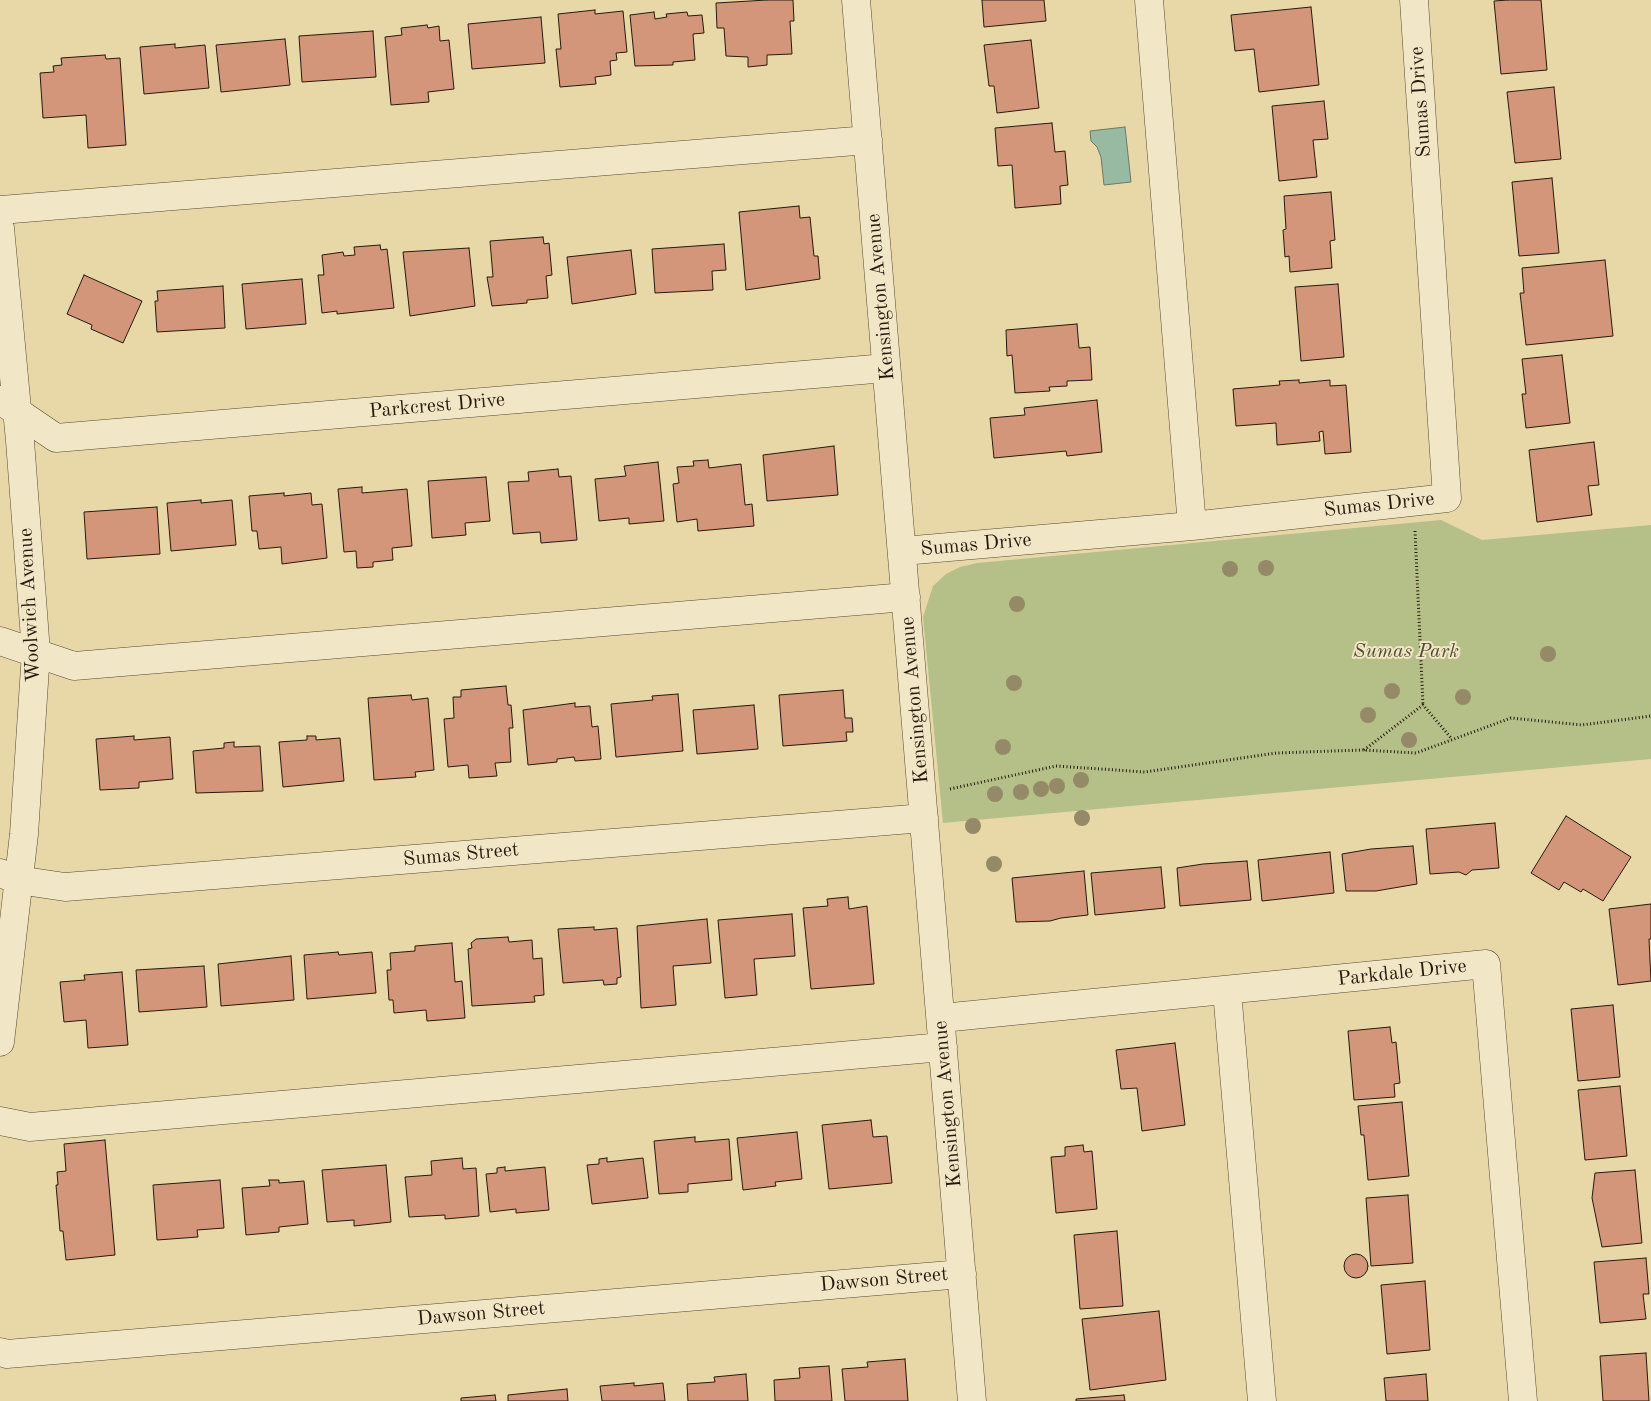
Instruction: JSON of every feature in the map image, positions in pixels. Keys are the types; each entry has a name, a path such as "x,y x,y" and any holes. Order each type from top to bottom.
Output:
{"street":[{"name":"Kensington Avenue","path":"856,0 942,1018 972,1401"},
{"path":"1149,0 1192,526"},
{"name":"Sumas Drive","path":"903,551 1192,526 1447,498 1414,0"},
{"path":"0,210 868,140"},
{"name":"Woolwich Avenue","path":"0,228 8,404 36,652 24,834 9,876 0,1042"},
{"name":"Parkcrest Drive","path":"8,404 56,438 886,368"},
{"path":"0,641 74,666 906,597"},
{"name":"Sumas Street","path":"9,876 65,887 924,818"},
{"name":"Parkdale Drive","path":"942,1018 1486,964 1523,1401"},
{"path":"1227,991 1262,1401"},
{"path":"0,1121 30,1127 943,1047"},
{"name":"Dawson Street","path":"0,1352 17,1353 962,1274"}],"path":[{"path":"1414,527 1424,705 1452,739"},
{"path":"1363,750 1424,705"},
{"path":"942,791 1056,766 1145,772 1276,753 1363,750 1416,753 1511,718 1582,725 1651,716"}],"green space":[{"name":"Sumas Park","path":"1441,520 1482,540 1651,525 1651,759 943,823 923,617 933,586 946,574 960,567 977,563"}],"shaded area":[{"path":"1125,127 1131,182 1104,185 1101,157 1097,147 1091,141 1090,131"}],"building":[{"path":"793,0 794,21 790,21 792,54 767,55 767,65 748,67 748,57 726,56 724,28 717,28 716,3"},
{"path":"982,0 1044,0 1046,21 984,27"},
{"path":"1541,0 1547,70 1501,74 1494,1"},
{"path":"1311,7 1319,85 1259,92 1254,49 1235,51 1231,15"},
{"path":"595,10 595,14 623,11 627,52 616,53 617,60 610,61 611,75 595,77 596,84 560,87 556,49 561,49 558,14"},
{"path":"654,12 655,19 667,17 666,14 687,12 688,16 702,15 704,33 693,34 695,60 673,62 673,65 635,66 630,15"},
{"path":"541,17 545,63 472,69 468,24"},
{"path":"427,25 428,28 439,26 440,41 449,40 454,89 428,92 429,102 391,105 385,37 402,35 401,28"},
{"path":"373,31 376,77 302,82 299,36"},
{"path":"285,39 290,85 221,92 216,45"},
{"path":"1031,40 1039,108 997,113 994,86 989,86 984,45"},
{"path":"175,44 175,48 205,45 209,88 144,94 140,47"},
{"path":"105,55 106,59 120,58 126,145 88,148 86,115 43,118 40,73 54,72 53,66 62,65 61,58"},
{"path":"1554,87 1561,159 1515,163 1507,92"},
{"path":"1324,101 1328,139 1313,140 1317,177 1279,181 1272,106"},
{"path":"1052,123 1055,152 1065,151 1068,185 1060,186 1061,204 1015,208 1012,165 998,166 995,128"},
{"path":"1552,178 1559,253 1519,256 1512,182"},
{"path":"1331,192 1335,240 1330,241 1332,268 1290,272 1289,256 1285,257 1283,230 1286,229 1284,196"},
{"path":"799,206 800,218 810,217 814,256 818,256 820,279 746,290 739,212"},
{"path":"543,237 544,244 549,243 552,275 546,276 548,298 527,300 527,303 492,306 487,277 493,277 490,241"},
{"path":"724,244 726,270 712,271 713,290 655,293 652,249"},
{"path":"380,245 381,250 387,249 394,308 337,314 337,311 322,313 318,275 324,275 322,255 343,252 344,256 355,255 354,247"},
{"path":"469,248 475,306 410,316 403,252"},
{"path":"631,250 636,294 572,304 567,257"},
{"path":"1605,260 1613,336 1526,345 1520,293 1524,293 1522,268"},
{"path":"84,275 142,301 123,343 91,329 92,325 67,314"},
{"path":"302,279 306,324 246,329 242,284"},
{"path":"1338,284 1344,357 1301,361 1295,287"},
{"path":"223,286 225,328 157,332 155,301 158,301 157,291"},
{"path":"1077,324 1079,348 1090,347 1092,380 1067,381 1067,386 1049,387 1050,391 1015,393 1012,355 1007,356 1006,330"},
{"path":"1562,355 1570,423 1526,428 1522,394 1526,394 1522,359"},
{"path":"1299,380 1299,383 1330,380 1330,386 1346,385 1351,452 1325,454 1323,431 1319,432 1320,441 1277,445 1276,423 1236,426 1233,389 1280,385 1279,381"},
{"path":"1097,400 1102,452 1067,456 1066,451 994,458 990,418 1025,415 1024,408"},
{"path":"1594,442 1599,485 1588,486 1592,515 1537,522 1529,450"},
{"path":"834,446 838,495 767,501 763,455"},
{"path":"708,460 709,468 741,464 745,505 752,504 754,526 698,531 697,519 677,522 673,484 679,483 677,467 694,466 693,461"},
{"path":"658,462 664,521 629,524 629,518 599,521 595,479 626,476 624,466"},
{"path":"558,469 559,477 571,476 577,540 541,543 540,532 513,534 508,482 529,481 528,472"},
{"path":"486,477 490,521 465,523 466,535 432,538 428,481"},
{"path":"362,487 362,493 407,489 412,546 392,548 393,560 373,562 373,567 357,568 356,551 344,552 338,489"},
{"path":"284,493 284,496 311,493 312,505 322,504 327,558 282,564 281,547 259,549 257,531 252,531 249,496"},
{"path":"201,500 201,503 232,500 236,545 171,551 167,503"},
{"path":"157,507 160,554 87,559 84,512"},
{"path":"506,686 508,705 511,705 513,728 509,728 511,762 495,763 497,776 469,778 468,765 448,767 444,719 454,718 453,697 461,697 461,690"},
{"path":"843,690 845,718 852,718 853,732 846,732 847,741 783,746 779,695"},
{"path":"678,694 683,751 616,757 611,704 653,700 652,696"},
{"path":"411,695 412,700 428,698 434,770 415,772 416,777 374,780 368,698"},
{"path":"575,703 575,707 590,706 592,727 598,726 601,759 575,761 574,757 557,759 557,762 528,765 523,710"},
{"path":"754,705 758,749 697,754 693,710"},
{"path":"134,736 134,740 170,737 173,779 139,782 139,788 100,790 96,739"},
{"path":"307,736 316,736 316,740 340,738 344,781 283,787 279,742 307,740"},
{"path":"234,742 234,747 260,746 263,791 196,793 193,751 224,748 224,743"},
{"path":"1566,816 1631,857 1603,901 1583,889 1581,892 1564,882 1559,890 1531,873"},
{"path":"1495,823 1499,868 1472,870 1466,875 1459,872 1430,874 1426,829"},
{"path":"1413,846 1417,884 1376,891 1346,891 1342,854 1371,849"},
{"path":"1330,852 1334,893 1262,901 1258,860"},
{"path":"1247,861 1251,900 1180,906 1177,868"},
{"path":"1161,867 1165,908 1095,915 1091,873"},
{"path":"1084,871 1088,915 1050,921 1016,922 1012,878"},
{"path":"848,897 849,909 867,906 874,984 811,989 803,908 828,906 827,899"},
{"path":"1651,904 1651,939 1649,939 1651,981 1618,985 1609,909"},
{"path":"792,914 795,956 754,959 757,995 725,998 718,920"},
{"path":"707,919 711,963 673,966 676,1005 641,1008 637,926"},
{"path":"594,927 594,930 617,928 621,977 617,978 617,984 604,985 603,980 563,983 558,929"},
{"path":"508,937 509,942 532,940 533,959 542,958 544,995 534,996 535,1002 472,1006 468,949 472,948 471,943 476,939"},
{"path":"452,943 455,982 462,981 465,1018 427,1021 426,1010 394,1013 393,1000 389,1000 387,970 391,970 390,953 415,951 415,946"},
{"path":"338,952 339,955 372,952 376,993 307,999 304,955"},
{"path":"291,956 294,1000 221,1006 218,964"},
{"path":"204,966 207,1007 139,1012 136,970"},
{"path":"122,972 128,1045 88,1048 86,1020 64,1022 60,982 85,980 84,975"},
{"path":"1613,1005 1620,1077 1578,1081 1571,1009"},
{"path":"1390,1027 1392,1043 1396,1042 1400,1083 1394,1084 1395,1097 1354,1100 1348,1031"},
{"path":"1175,1043 1185,1125 1142,1131 1137,1088 1121,1089 1116,1050"},
{"path":"1620,1086 1627,1156 1585,1160 1578,1090"},
{"path":"1402,1102 1409,1176 1368,1180 1364,1135 1361,1135 1358,1106"},
{"path":"871,1120 873,1137 887,1136 892,1183 829,1189 822,1125"},
{"path":"797,1132 802,1179 775,1182 776,1186 743,1190 737,1138"},
{"path":"695,1137 695,1142 729,1139 732,1180 688,1184 688,1192 659,1194 654,1141"},
{"path":"105,1140 115,1255 66,1260 63,1231 60,1231 56,1185 58,1185 57,1172 66,1171 64,1144"},
{"path":"1083,1145 1084,1152 1092,1151 1097,1209 1056,1213 1051,1157 1065,1156 1065,1147"},
{"path":"462,1158 463,1169 476,1168 479,1216 445,1219 445,1215 409,1217 405,1177 432,1175 431,1161"},
{"path":"607,1158 607,1162 643,1158 648,1198 592,1204 587,1165 599,1164 599,1159"},
{"path":"386,1165 391,1222 354,1226 354,1220 327,1222 322,1170"},
{"path":"505,1167 505,1171 545,1167 549,1210 516,1213 516,1209 490,1212 486,1174 497,1173 497,1168"},
{"path":"1635,1170 1642,1243 1602,1247 1592,1198 1595,1173"},
{"path":"220,1180 224,1228 197,1230 198,1237 157,1240 153,1185"},
{"path":"269,1180 279,1180 279,1183 304,1181 308,1224 279,1227 279,1232 246,1235 242,1188 270,1186"},
{"path":"1408,1195 1413,1263 1371,1266 1366,1198"},
{"path":"1117,1231 1123,1306 1080,1309 1074,1235"},
{"path":"1356,1254 1365,1257 1368,1266 1365,1275 1356,1278 1347,1275 1344,1266 1347,1257"},
{"path":"1646,1258 1649,1294 1643,1294 1646,1319 1600,1323 1594,1262"},
{"path":"1425,1281 1430,1350 1387,1354 1381,1285"},
{"path":"1159,1311 1166,1380 1090,1390 1082,1319"},
{"path":"1646,1353 1649,1401 1603,1401 1600,1356"},
{"path":"905,1359 908,1401 845,1401 842,1369 868,1367 867,1362"},
{"path":"829,1366 832,1401 775,1401 774,1380 800,1378 799,1368"},
{"path":"746,1374 748,1401 688,1401 687,1384 715,1382 714,1377"},
{"path":"1426,1374 1428,1401 1386,1401 1384,1378"},
{"path":"634,1383 634,1386 663,1383 665,1401 602,1401 600,1386"},
{"path":"567,1389 568,1401 508,1401 508,1395"},
{"path":"495,1395 496,1401 461,1401 461,1398"},
{"path":"1124,1395 1125,1401 1076,1401 1076,1399"}]}
